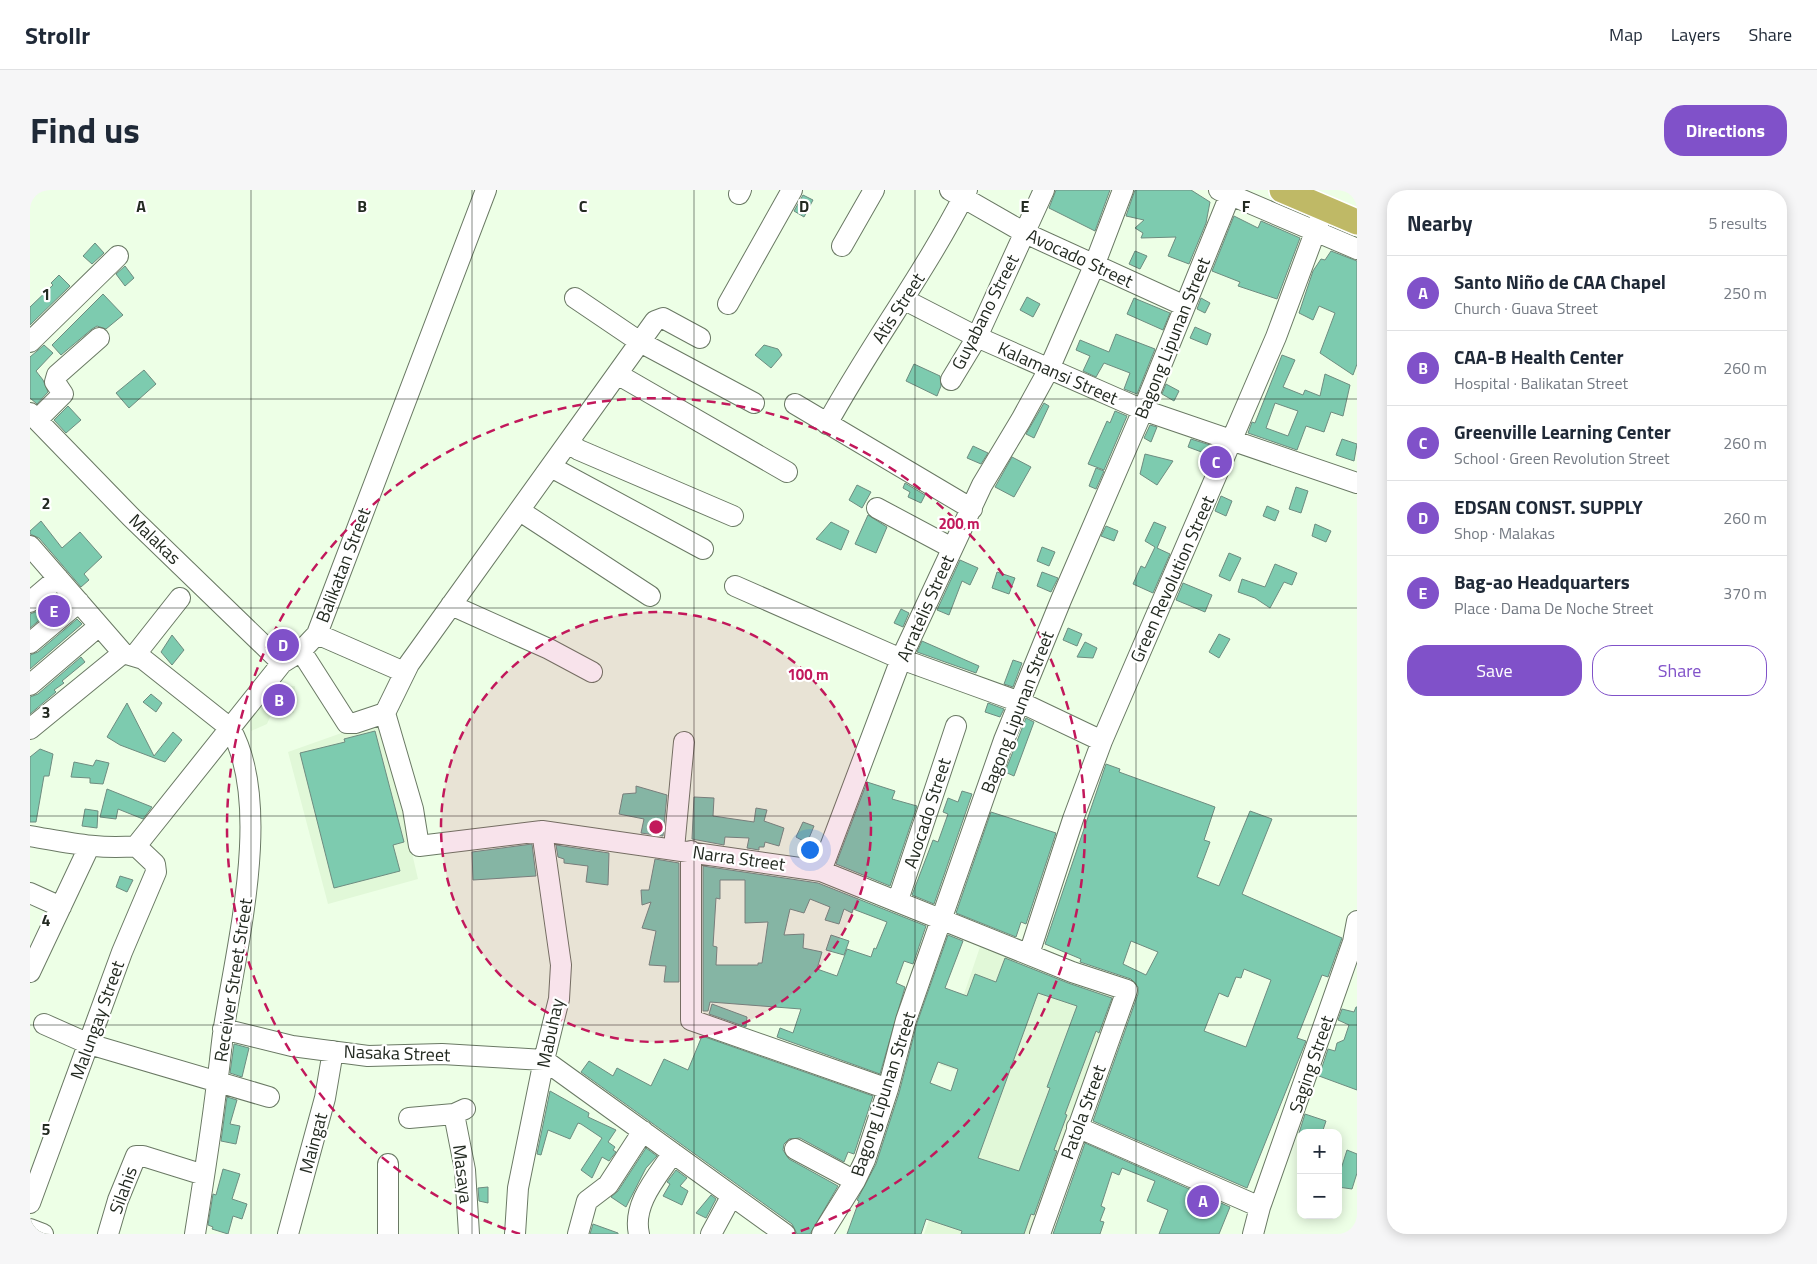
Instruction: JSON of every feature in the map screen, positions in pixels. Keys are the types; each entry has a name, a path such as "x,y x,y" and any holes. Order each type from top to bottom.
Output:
{"main road":[{"path":"1282,190 1357,222"}],"street":[{"name":"Balikatan Street","path":"136,846 282,663 301,651 317,634 486,190"},
{"path":"728,304 792,190"},
{"path":"842,246 874,190"},
{"name":"Guyabano Street","path":"951,380 977,337 1044,190"},
{"name":"Arratelis Street","path":"821,871 901,660 982,485 1049,369 1094,266 1123,190"},
{"name":"Avocado Street","path":"960,192 1025,233 1185,306"},
{"name":"Atis Street","path":"827,424 853,377 905,300 960,192"},
{"path":"1225,192 1357,249"},
{"name":"Bagong Lipunan Street","path":"822,1234 855,1182 865,1160 888,1089 906,1020 984,795 1061,600 1143,410 1185,306 1225,192"},
{"name":"Green Revolution Street","path":"1029,954 1073,819 1102,741 1276,338 1324,208"},
{"path":"30,342 118,256"},
{"path":"575,298 640,342 754,403"},
{"name":"Kalamansi Street","path":"905,300 977,337 1143,410 1357,483"},
{"path":"301,651 347,723 355,723 385,713 404,672 655,321 663,318 700,338"},
{"path":"33,416 63,394 55,382 57,375 99,338"},
{"path":"617,374 787,472"},
{"path":"795,404 972,509"},
{"name":"Malakas","path":"33,416 131,517 282,663"},
{"path":"568,442 579,450 733,516"},
{"path":"551,467 703,548"},
{"path":"877,508 952,548"},
{"path":"520,511 650,596"},
{"path":"30,546 99,626 129,654 230,728"},
{"path":"30,602 58,578"},
{"path":"735,586 901,660 1020,702 1102,741"},
{"path":"30,729 129,654 180,598"},
{"path":"30,642 79,602"},
{"path":"451,605 549,649 592,672"},
{"path":"30,685 99,626"},
{"path":"317,634 404,672"},
{"name":"Narra Street","path":"385,713 413,809 420,846 542,831 821,871 898,900 941,920 1072,972 1127,990"},
{"name":"Avocado Street","path":"898,900 956,726"},
{"name":"Receiver Street Street","path":"195,1234 218,1082 223,1029 246,896 250,843 247,774 239,743 230,728"},
{"path":"684,742 682,850 690,1020 888,1089"},
{"name":"Mabuhay","path":"515,1234 518,1188 544,1060 559,999 561,966 542,831"},
{"path":"30,836 89,846 111,848 136,846"},
{"path":"32,963 61,907 89,846"},
{"name":"Malungay Street","path":"30,1203 122,952 156,872 155,864 136,846"},
{"path":"30,894 61,907"},
{"name":"Saging Street","path":"1253,1234 1260,1207 1353,942 1357,921"},
{"name":"Patola Street","path":"1040,1234 1127,990"},
{"path":"44,1024 88,1044 269,1097"},
{"name":"Nasaka Street","path":"223,1029 292,1046 368,1056 442,1054 544,1060"},
{"name":"Maingat","path":"288,1234 325,1098 333,1051"},
{"path":"544,1060 644,1131 731,1197 785,1234"},
{"name":"Masaya","path":"409,1118 459,1112 469,1234"},
{"path":"1077,1127 1260,1207"},
{"path":"578,1234 587,1201 608,1185 644,1131"},
{"path":"795,1148 855,1182"},
{"path":"639,1234 640,1206 646,1192 673,1153"},
{"name":"Silahis","path":"108,1234 118,1200 136,1156 143,1156 204,1175"},
{"path":"388,1164 388,1234"},
{"path":"711,1234 731,1197"},
{"path":"30,1229 42,1234"}],"shaded area":[{"path":"274,686 295,686 294,713 271,715 267,724 251,731 252,715"},
{"path":"381,719 418,879 328,904 288,752"},
{"path":"981,944 1123,995 1036,1234 924,1234 981,1078 940,1065"}],"building":[{"path":"1056,190 1110,190 1095,231 1049,208"},
{"path":"1135,190 1191,190 1210,202 1206,223 1189,264 1168,256 1176,237 1141,238 1143,233 1135,228 1144,220 1126,216"},
{"path":"803,195 813,200 804,217 794,211"},
{"path":"1234,216 1258,228 1261,221 1300,238 1277,299 1238,286 1240,282 1212,271"},
{"path":"95,243 104,253 92,264 83,256"},
{"path":"1135,251 1147,256 1140,269 1129,264"},
{"path":"1331,251 1357,261 1357,364 1353,375 1320,353 1335,313 1319,306 1313,320 1299,313 1313,271 1321,259 1325,260"},
{"path":"125,266 134,278 125,286 116,274"},
{"path":"59,275 70,286 30,325 30,307 53,285 51,283"},
{"path":"103,294 123,315 106,329 97,326 92,329 61,355 52,345"},
{"path":"1027,297 1040,304 1033,317 1020,310"},
{"path":"1134,298 1170,313 1163,330 1127,314"},
{"path":"1201,298 1210,303 1205,313 1197,309"},
{"path":"1195,327 1211,334 1207,345 1190,338"},
{"path":"1116,334 1155,349 1137,394 1124,389 1130,373 1104,363 1096,377 1083,371 1090,356 1076,350 1080,340 1109,352"},
{"path":"44,345 53,353 36,371 43,380 48,392 37,404 30,398 30,357"},
{"path":"764,345 778,349 782,355 771,368 755,355"},
{"path":"1282,355 1295,360 1283,387 1303,395 1305,390 1320,396 1325,374 1350,385 1343,416 1331,412 1324,432 1306,426 1297,450 1248,433 1252,422 1255,423","holes":["1275,403 1298,411 1288,436 1266,428"]},
{"path":"914,364 940,376 941,386 937,396 906,381"},
{"path":"144,370 156,384 129,408 116,393"},
{"path":"1166,384 1179,391 1174,401 1162,394"},
{"path":"1044,403 1049,406 1034,438 1026,434"},
{"path":"68,406 81,420 66,433 54,420"},
{"path":"1115,411 1127,416 1104,470 1088,464 1107,421 1110,423"},
{"path":"1150,425 1157,427 1151,442 1144,438"},
{"path":"1191,439 1210,445 1207,454 1188,447"},
{"path":"1342,439 1357,444 1354,461 1336,455"},
{"path":"973,446 988,453 981,464 967,458"},
{"path":"1145,454 1173,461 1157,485 1140,474"},
{"path":"1012,457 1031,467 1014,497 995,487"},
{"path":"1096,468 1104,471 1096,489 1089,486"},
{"path":"905,483 925,495 921,503 908,497 910,492 903,488"},
{"path":"857,485 871,492 862,508 849,500"},
{"path":"1296,487 1308,491 1301,513 1289,509"},
{"path":"1221,496 1232,501 1226,516 1215,511"},
{"path":"1267,506 1279,511 1275,521 1263,516"},
{"path":"868,515 887,527 876,553 855,544"},
{"path":"41,521 62,548 80,532 102,557 84,574 89,580 81,587 39,538 30,534 30,531"},
{"path":"831,522 849,531 841,550 816,539"},
{"path":"1154,522 1166,527 1157,548 1170,554 1153,593 1133,584 1141,566 1145,568 1155,547 1145,541"},
{"path":"1315,524 1331,531 1326,542 1312,536"},
{"path":"1106,526 1118,531 1114,541 1101,536"},
{"path":"1042,547 1055,552 1049,566 1037,561"},
{"path":"1229,553 1241,558 1230,581 1219,576"},
{"path":"960,560 978,568 970,585 962,581 949,615 937,610"},
{"path":"1275,564 1297,573 1292,585 1284,582 1270,608 1255,598 1238,592 1242,579 1265,587"},
{"path":"997,572 1015,578 1009,594 992,588"},
{"path":"1042,572 1058,578 1051,592 1037,586"},
{"path":"1183,583 1212,595 1205,612 1176,600"},
{"path":"52,599 57,605 30,628 30,614 38,611"},
{"path":"901,609 909,613 903,627 894,623"},
{"path":"77,619 82,624 30,669 30,655 38,652"},
{"path":"1068,628 1082,634 1077,646 1063,640"},
{"path":"1219,634 1230,639 1219,658 1209,652"},
{"path":"172,635 184,650 172,665 161,652"},
{"path":"922,641 979,666 976,673 917,652"},
{"path":"1085,642 1097,648 1093,658 1077,657"},
{"path":"81,657 85,662 62,681 64,683 54,690 56,692 30,714 30,697 38,694"},
{"path":"1013,660 1022,663 1013,687 1004,684"},
{"path":"151,694 162,703 156,712 143,702"},
{"path":"127,703 154,756 173,732 182,740 165,762 120,745 107,737"},
{"path":"988,703 1004,709 1000,717 985,712"},
{"path":"1026,718 1034,722 1014,776 1005,772"},
{"path":"375,731 404,842 393,845 400,871 334,888 300,753 345,742 344,739"},
{"path":"40,749 53,754 49,776 44,776 36,822 30,822 30,757"},
{"path":"96,760 109,763 103,784 90,783 90,778 71,777 74,762 93,766"},
{"path":"1106,764 1120,769 1119,772 1215,807 1204,840 1210,842 1197,877 1219,886 1250,811 1272,819 1242,894 1342,938 1328,977 1322,975 1297,1038 1306,1041 1247,1188 1093,1121 1138,994 1138,987 1131,979 1080,962 1081,959 1045,944","holes":["1131,941 1158,952 1146,975 1123,964","1244,969 1271,980 1246,1047 1204,1031 1219,993 1228,997 1236,977 1241,978"]},
{"path":"867,782 895,791 892,799 917,806 890,886 836,864"},
{"path":"636,786 667,795 663,836 641,833 644,819 619,814 623,794 636,793"},
{"path":"107,789 152,807 143,819 118,809 116,819 100,817"},
{"path":"962,791 972,794 934,904 912,895 933,840 938,842 948,814 943,812 948,798 958,802"},
{"path":"694,797 714,798 713,816 754,822 756,808 767,810 764,821 784,828 779,846 765,842 764,847 759,847 759,850 747,848 749,838 725,837 724,845 692,839"},
{"path":"85,809 98,811 97,828 82,826"},
{"path":"991,812 1056,833 1026,924 1021,922 1016,937 956,913"},
{"path":"803,822 814,826 807,843 796,837"},
{"path":"532,844 536,876 473,880 472,852"},
{"path":"556,845 609,853 608,885 586,882 588,866 564,863 564,859 558,857"},
{"path":"655,859 679,863 679,982 664,982 666,966 649,965 656,931 642,928 651,902 642,905 641,890 649,890"},
{"path":"703,866 818,883 926,926 913,964 904,961 896,983 905,987 880,1074 777,1037 780,1028 793,1033 801,1009 710,1002 708,1011 703,1011","holes":["720,880 745,880 745,923 768,922 762,963 758,963 758,965 716,965 717,947 713,946 716,898 720,899","810,899 830,907 825,920 839,924 844,909 852,913 853,909 887,922 871,957 847,949 837,976 817,969 822,952 803,948 804,934 784,935 790,909 804,913"]},
{"path":"120,876 133,880 127,892 116,887"},
{"path":"831,935 849,941 844,955 826,950"},
{"path":"948,935 963,941 945,988 967,996 975,974 996,982 1005,958 1112,998 1099,1033 1096,1031 1065,1114 1067,1115 1054,1150 1057,1151 1034,1215 1031,1214 1024,1234 961,1234 962,1231 926,1219 921,1234 847,1234 859,1201 857,1200 876,1164 899,1093 917,1023","holes":["1038,993 1077,1006 1047,1087 1050,1088 1019,1171 978,1158","938,1062 958,1069 951,1091 930,1083"]},
{"path":"712,1004 747,1017 746,1027 709,1014"},
{"path":"1356,1007 1357,1090 1319,1076 1328,1049 1335,1051 1337,1043 1344,1040 1349,1025 1338,1020 1342,1009 1354,1012"},
{"path":"702,1036 873,1096 854,1154 848,1152 844,1162 800,1138 789,1139 784,1144 783,1150 789,1159 838,1186 810,1234 797,1234 792,1224 581,1072 589,1061 613,1076 617,1068 651,1086 664,1059 688,1070"},
{"path":"234,1044 249,1048 242,1077 230,1073"},
{"path":"550,1091 589,1113 588,1117 616,1130 608,1142 615,1147 613,1150 616,1152 609,1161 602,1157 592,1178 581,1170 602,1138 581,1124 578,1123 570,1139 548,1130 541,1155 537,1154"},
{"path":"227,1097 237,1100 230,1124 240,1126 236,1144 221,1141"},
{"path":"1305,1114 1326,1121 1323,1129 1300,1129"},
{"path":"1085,1143 1230,1207 1219,1234 1159,1234 1168,1210 1147,1201 1155,1181 1122,1168 1119,1175 1112,1172 1101,1206 1105,1208 1100,1221 1104,1222 1100,1234 1053,1234"},
{"path":"646,1148 657,1156 646,1168 626,1207 611,1197 618,1191"},
{"path":"1347,1150 1357,1154 1357,1173 1352,1189 1342,1188 1342,1166"},
{"path":"223,1169 240,1174 232,1199 247,1204 242,1219 233,1216 228,1234 212,1229 213,1227 208,1225 213,1194 216,1195"},
{"path":"676,1170 687,1178 680,1186 688,1191 682,1205 663,1196 670,1184 667,1182"},
{"path":"488,1187 488,1203 479,1201 478,1188"},
{"path":"711,1195 716,1199 706,1218 696,1213"},
{"path":"593,1224 618,1233 618,1234 590,1234"}],"place":[{"name":"Greenville Learning Center","path":"1216,462"},
{"name":"Bag-ao Headquarters","path":"54,611"},
{"name":"EDSAN CONST. SUPPLY","path":"283,645"},
{"name":"CAA-B Health Center","path":"279,700"},
{"name":"Santo Niño de CAA Chapel","path":"1203,1201"}]}
